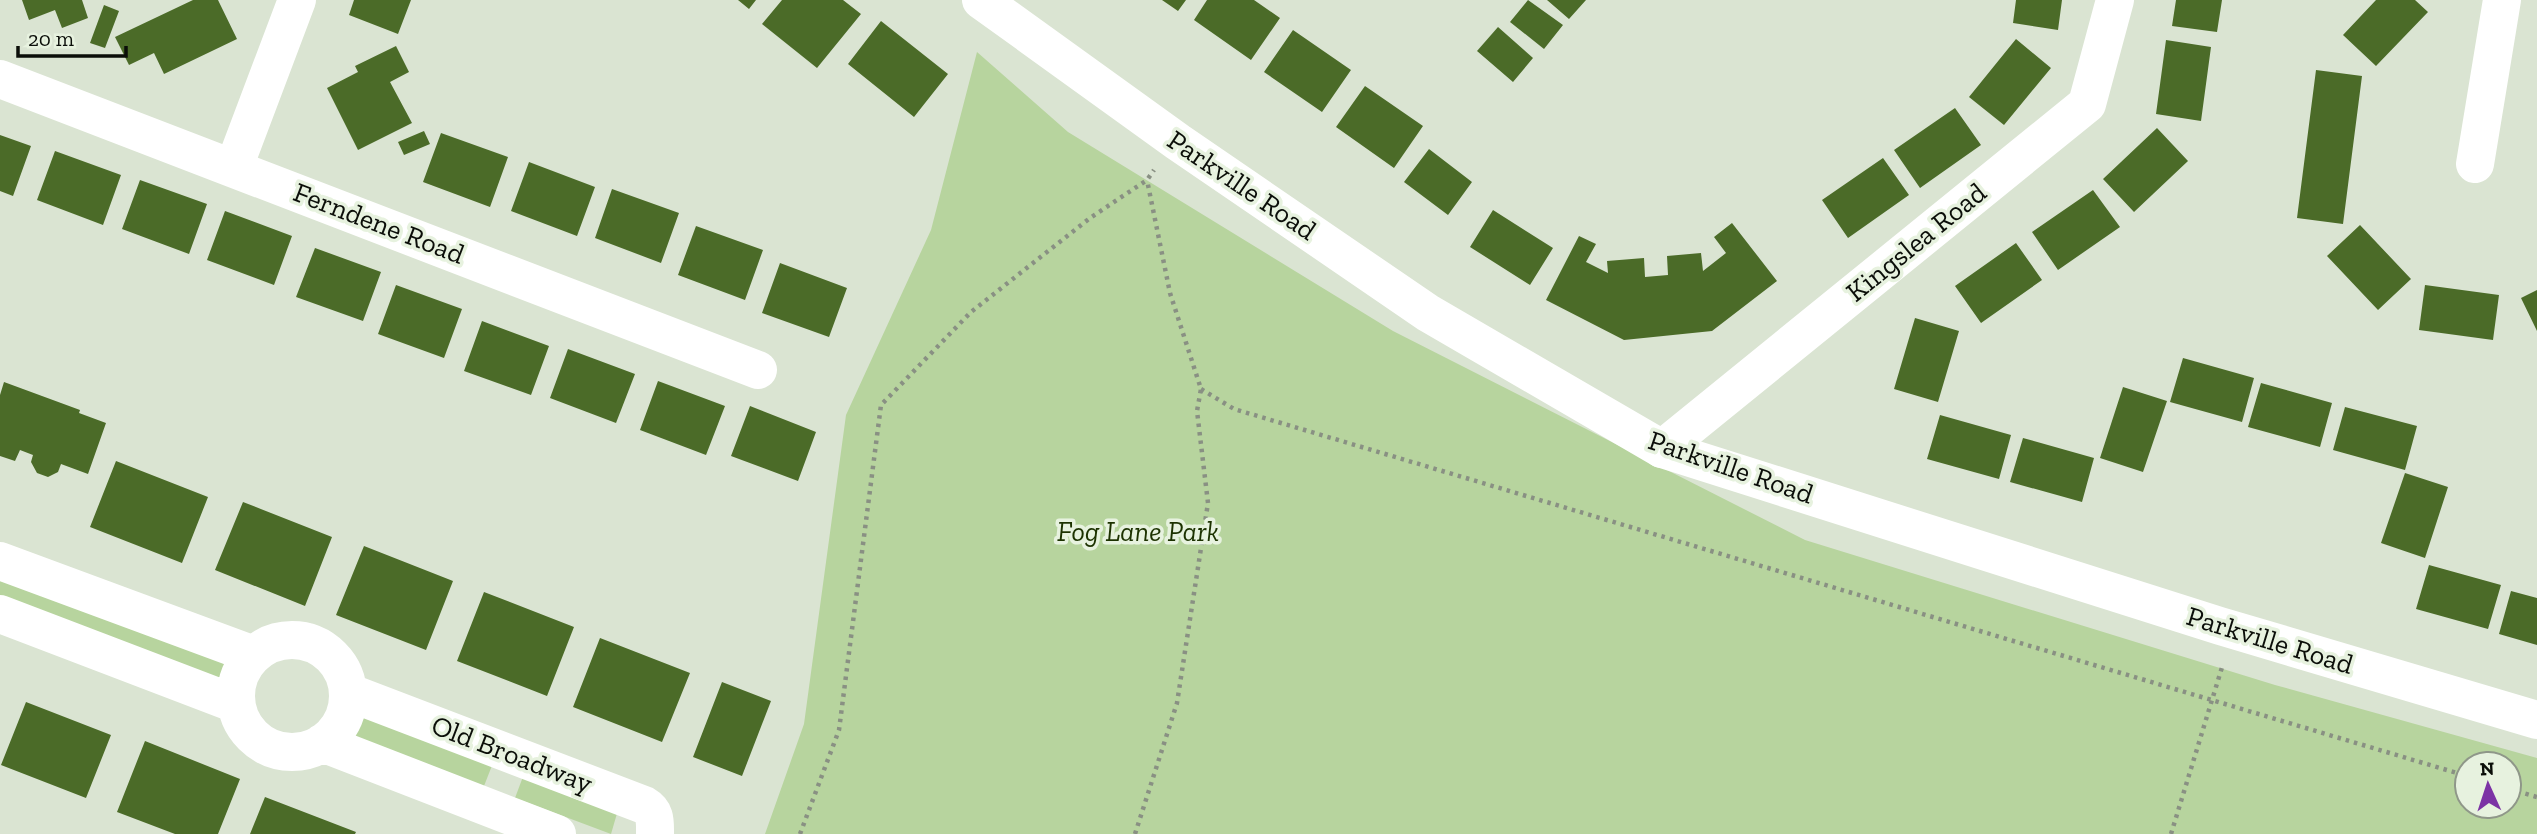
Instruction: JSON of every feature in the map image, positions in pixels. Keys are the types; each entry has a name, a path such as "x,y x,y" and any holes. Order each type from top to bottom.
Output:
{"street":[{"path":"234,167 297,0"},
{"name":"Parkville Road","path":"981,0 1178,142 1428,313 1662,449 2237,631 2537,720"},
{"name":"Kingslea Road","path":"1662,449 2087,104 2115,0"},
{"path":"2475,164 2502,0"},
{"name":"Ferndene Road","path":"0,79 758,370"},
{"path":"0,561 254,655"},
{"path":"0,614 236,704"},
{"path":"293,640 310,643 324,650 336,662 344,676 348,692 342,722 322,743 305,751 286,752 268,747 253,737 242,722 236,704 240,673 254,655 277,642 293,640"},
{"name":"Old Broadway","path":"348,692 644,805 652,809 655,816 655,834"},
{"name":"Old Broadway","path":"322,743 557,834"}],"path":[{"path":"800,834 839,730 881,405 971,312 1090,218 1147,180 1178,142"},
{"path":"1145,834 1135,833 1177,703 1209,503 1197,411 1201,389 1170,293 1147,180"},
{"path":"1201,389 1234,409 2453,772"},
{"path":"2171,834 2211,700 2237,631"}],"green space":[{"name":"Fog Lane Park","path":"977,52 1068,132 1393,331 1805,540 2275,685 2508,750 2453,750 2453,820 2523,820 2523,754 2537,758 2537,834 765,834 804,724 846,415 931,230"},
{"path":"0,577 229,664 222,690 0,605"},
{"path":"357,712 493,763 484,786 344,736"},
{"path":"524,774 618,810 611,834 515,798"}],"building":[{"path":"22,0 82,0 88,18 62,28 55,10 29,20"},
{"path":"193,0 218,0 237,39 164,74 154,53 129,65 115,37"},
{"path":"354,0 411,0 398,34 349,15"},
{"path":"738,0 756,0 749,9"},
{"path":"782,0 843,0 861,14 817,68 762,24"},
{"path":"1162,0 1186,0 1178,11"},
{"path":"1207,0 1254,0 1280,18 1251,60 1194,20"},
{"path":"1528,0 1563,25 1544,49 1510,22"},
{"path":"1547,0 1586,0 1569,19"},
{"path":"2016,0 2062,0 2058,30 2013,23"},
{"path":"2176,0 2222,0 2217,32 2172,26"},
{"path":"2376,0 2415,0 2428,12 2376,66 2343,35"},
{"path":"104,5 119,11 105,48 90,43"},
{"path":"881,21 948,74 914,117 848,64"},
{"path":"1498,27 1533,58 1513,82 1477,51"},
{"path":"1293,30 1351,70 1322,112 1264,72"},
{"path":"2016,39 2051,68 2004,125 1969,97"},
{"path":"2166,40 2211,47 2201,121 2156,114"},
{"path":"396,46 409,72 390,82 412,123 358,150 327,88 358,72 355,66"},
{"path":"2316,70 2362,76 2343,224 2297,218"},
{"path":"1365,86 1423,126 1394,168 1336,127"},
{"path":"1955,108 1981,145 1920,188 1894,150"},
{"path":"2157,128 2188,161 2134,212 2103,179"},
{"path":"424,131 430,144 404,155 398,142"},
{"path":"441,133 508,157 490,207 423,182"},
{"path":"0,135 31,146 13,196 0,191"},
{"path":"1429,149 1472,182 1448,215 1404,182"},
{"path":"55,151 121,175 103,225 37,200"},
{"path":"1883,158 1909,195 1848,238 1822,200"},
{"path":"529,162 595,187 577,236 511,211"},
{"path":"140,180 207,204 189,254 122,229"},
{"path":"612,189 679,213 661,263 595,238"},
{"path":"2093,190 2120,227 2058,270 2032,232"},
{"path":"1493,210 1553,248 1530,285 1470,247"},
{"path":"225,211 292,236 274,285 207,260"},
{"path":"1732,223 1777,281 1712,331 1624,340 1546,300 1579,236 1596,244 1586,262 1608,273 1607,261 1644,258 1645,277 1668,275 1667,256 1701,253 1703,271 1726,253 1714,237"},
{"path":"2360,225 2411,279 2378,310 2327,256"},
{"path":"696,226 763,250 745,300 678,275"},
{"path":"2016,243 2042,280 1981,323 1955,286"},
{"path":"315,248 381,272 363,321 296,297"},
{"path":"780,263 847,288 829,337 762,313"},
{"path":"396,285 462,309 444,358 378,334"},
{"path":"2425,285 2499,295 2493,340 2419,330"},
{"path":"2537,290 2537,331 2521,298"},
{"path":"1915,318 1959,331 1938,402 1894,389"},
{"path":"482,321 549,346 531,395 464,371"},
{"path":"568,349 635,374 616,423 550,398"},
{"path":"2183,358 2254,378 2242,422 2170,402"},
{"path":"658,381 725,406 706,455 640,430"},
{"path":"4,382 80,410 79,413 106,423 88,474 61,464 58,472 48,477 37,473 31,462 33,455 20,450 15,461 0,456 0,395"},
{"path":"2261,383 2332,403 2320,447 2248,427"},
{"path":"2123,387 2167,401 2143,472 2100,458"},
{"path":"750,406 816,432 798,481 731,456"},
{"path":"2345,407 2417,426 2405,470 2333,450"},
{"path":"1940,415 2011,435 1999,479 1927,459"},
{"path":"2023,438 2094,458 2082,502 2010,482"},
{"path":"116,461 208,497 182,563 90,527"},
{"path":"2405,473 2448,487 2425,558 2381,543"},
{"path":"243,502 332,537 305,606 215,570"},
{"path":"364,546 453,581 426,650 336,615"},
{"path":"2429,565 2501,585 2488,629 2416,609"},
{"path":"2511,591 2537,598 2537,645 2499,634"},
{"path":"484,592 574,627 547,696 457,661"},
{"path":"600,638 690,673 662,742 573,707"},
{"path":"722,682 771,701 742,776 693,757"},
{"path":"26,702 111,735 86,798 1,765"},
{"path":"145,741 240,779 218,834 175,834 117,812"},
{"path":"265,797 356,832 250,834"}]}
